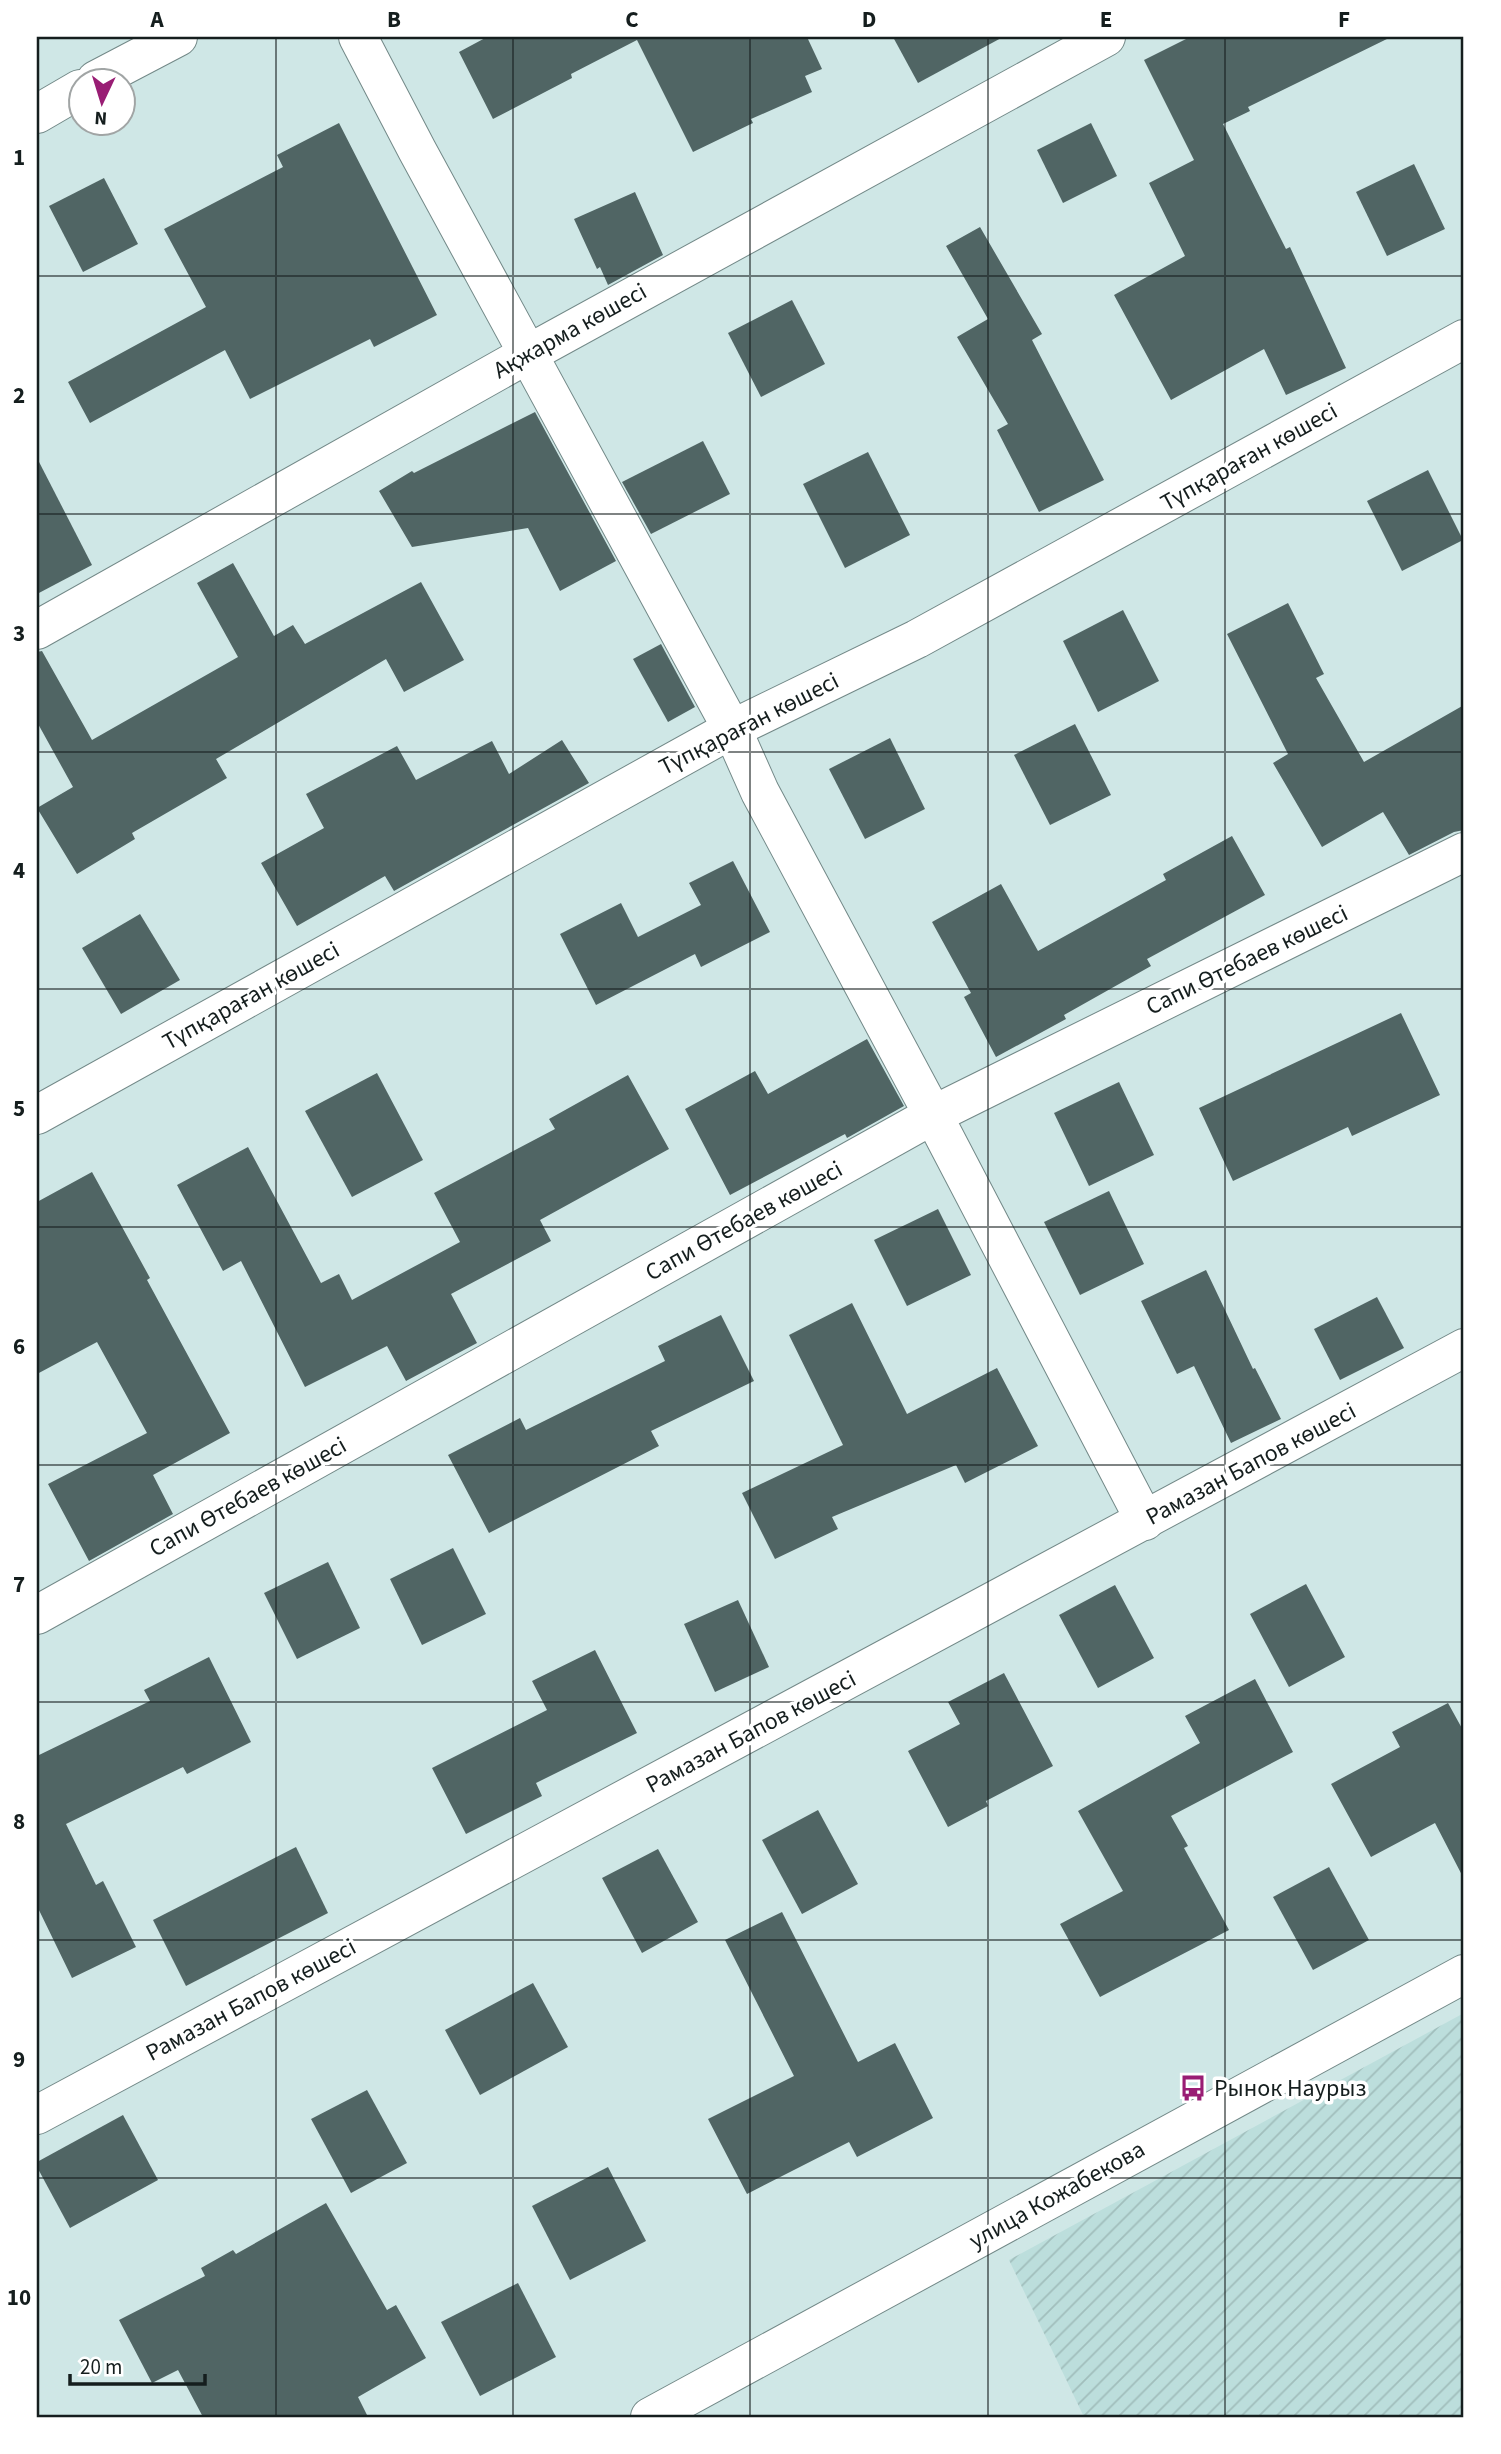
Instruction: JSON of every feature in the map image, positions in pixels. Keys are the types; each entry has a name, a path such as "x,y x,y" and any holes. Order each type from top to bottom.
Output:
{"street":[{"path":"123,66 178,37"},
{"path":"358,37 732,729 760,792 933,1115 1145,1521"},
{"name":"Ақжарма көшесі","path":"37,631 528,354 1106,37"},
{"path":"37,114 66,97"},
{"name":"Түпқараған көшесі","path":"37,1115 732,729 917,639 1464,339"},
{"name":"Сапи Өтебаев көшесі","path":"37,1615 933,1115 1464,852"},
{"name":"Рамазан Бапов көшесі","path":"37,2115 1464,1348"},
{"name":"улица Кожабекова","path":"650,2417 1464,1973"}],"shaded area":[{"path":"1464,2013 1464,2417 1084,2417 1009,2260"}],"building":[{"path":"487,37 807,37 822,69 805,76 812,92 751,119 753,123 693,152 637,40 493,119 459,52"},
{"path":"893,37 1003,37 918,83"},
{"path":"1190,37 1391,37 1248,107 1250,111 1223,124 1286,249 1290,247 1346,368 1286,395 1264,349 1171,400 1114,295 1185,256 1149,183 1194,160 1144,60"},
{"path":"339,123 437,315 374,347 370,339 250,399 225,350 90,423 68,382 206,307 164,229 283,167 277,155"},
{"path":"1091,123 1117,176 1063,203 1037,150"},
{"path":"1414,164 1445,229 1387,256 1356,192"},
{"path":"104,178 138,244 83,272 49,206"},
{"path":"635,192 663,255 608,285 600,267 597,269 574,219"},
{"path":"980,227 1042,334 1032,340 1104,480 1039,512 997,430 1008,424 957,337 988,319 946,246"},
{"path":"792,300 825,364 761,397 728,333"},
{"path":"535,412 616,561 560,591 528,528 412,547 379,491 412,471 414,473"},
{"path":"703,441 730,494 651,534 622,482"},
{"path":"868,452 910,535 845,568 803,484"},
{"path":"37,458 92,565 37,594"},
{"path":"1428,470 1463,540 1402,571 1367,501"},
{"path":"233,563 274,636 293,625 305,644 421,582 464,660 404,692 386,659 216,759 227,778 132,833 135,839 77,874 37,808 73,787 37,722 37,652 42,651 92,740 238,657 197,583"},
{"path":"1288,603 1324,674 1316,678 1364,762 1464,705 1464,830 1454,832 1409,855 1383,812 1322,847 1273,763 1288,754 1227,634"},
{"path":"1123,610 1159,681 1098,712 1063,641"},
{"path":"661,644 695,707 668,722 633,659"},
{"path":"1075,724 1111,795 1050,825 1014,755"},
{"path":"890,738 925,809 865,839 829,769"},
{"path":"562,740 589,783 394,891 385,876 297,926 261,863 324,828 306,794 397,746 416,780 492,741 509,774"},
{"path":"1232,836 1265,895 1147,959 1151,966 1064,1015 1066,1019 996,1057 964,997 971,993 932,922 1001,884 1038,951 1166,880 1163,874"},
{"path":"733,861 770,932 701,967 695,954 596,1005 560,934 621,903 638,937 701,905 689,883"},
{"path":"140,914 180,980 121,1014 82,948"},
{"path":"1401,1013 1440,1095 1352,1136 1348,1127 1233,1181 1199,1108"},
{"path":"867,1039 904,1106 847,1138 845,1134 730,1195 685,1109 755,1071 768,1094"},
{"path":"377,1073 423,1160 352,1197 305,1111"},
{"path":"628,1075 669,1149 540,1220 551,1241 451,1294 477,1343 406,1381 387,1346 305,1387 241,1261 223,1271 177,1185 248,1147 321,1283 339,1274 352,1300 460,1242 434,1193 555,1129 549,1119"},
{"path":"1119,1082 1154,1155 1089,1186 1054,1113"},
{"path":"92,1172 230,1433 153,1475 173,1514 89,1561 48,1484 147,1433 97,1342 37,1374 37,1202"},
{"path":"1109,1191 1144,1264 1080,1295 1044,1222"},
{"path":"938,1209 971,1275 907,1306 874,1240"},
{"path":"1206,1270 1253,1369 1255,1368 1281,1419 1231,1443 1194,1366 1177,1374 1141,1301"},
{"path":"1377,1297 1404,1348 1340,1380 1314,1329"},
{"path":"852,1303 907,1414 997,1368 1038,1446 965,1483 956,1465 832,1517 838,1529 775,1559 742,1493 843,1445 789,1335"},
{"path":"721,1315 754,1381 651,1431 659,1446 489,1533 448,1455 520,1418 526,1430 665,1361 658,1346"},
{"path":"453,1548 486,1614 422,1645 390,1579"},
{"path":"328,1562 360,1628 297,1659 264,1593"},
{"path":"1306,1584 1345,1657 1289,1687 1250,1614"},
{"path":"1115,1585 1154,1658 1098,1688 1059,1615"},
{"path":"738,1600 769,1667 715,1692 684,1624"},
{"path":"595,1650 637,1733 536,1783 542,1796 466,1834 432,1768 547,1710 532,1681"},
{"path":"209,1657 251,1742 187,1774 183,1767 66,1824 96,1885 103,1881 136,1947 72,1978 37,1906 37,1756 150,1701 144,1690"},
{"path":"1004,1673 1053,1766 986,1801 988,1806 948,1827 908,1751 960,1724 948,1702"},
{"path":"1255,1679 1293,1752 1171,1816 1188,1846 1184,1848 1229,1930 1100,1997 1060,1924 1123,1891 1078,1811 1200,1743 1185,1716"},
{"path":"1448,1703 1464,1732 1464,1879 1435,1823 1371,1857 1331,1784 1400,1747 1392,1732"},
{"path":"818,1810 858,1884 802,1914 762,1840"},
{"path":"296,1847 328,1913 186,1986 153,1920"},
{"path":"658,1849 698,1922 642,1953 602,1878"},
{"path":"1329,1867 1369,1940 1313,1970 1273,1897"},
{"path":"782,1912 858,2062 895,2043 933,2118 857,2157 849,2142 747,2194 708,2119 794,2076 725,1940"},
{"path":"533,1983 568,2047 480,2095 445,2030"},
{"path":"367,2090 407,2163 351,2193 311,2119"},
{"path":"123,2115 158,2180 70,2228 37,2167 37,2162"},
{"path":"608,2167 646,2241 570,2280 532,2206"},
{"path":"326,2203 387,2310 396,2305 426,2358 358,2397 368,2417 203,2417 178,2370 152,2383 119,2320 205,2276 201,2268 233,2250 236,2254"},
{"path":"518,2283 556,2357 480,2396 441,2322"}],"place":[{"name":"Рынок Наурыз","path":"1193,2088"}]}
